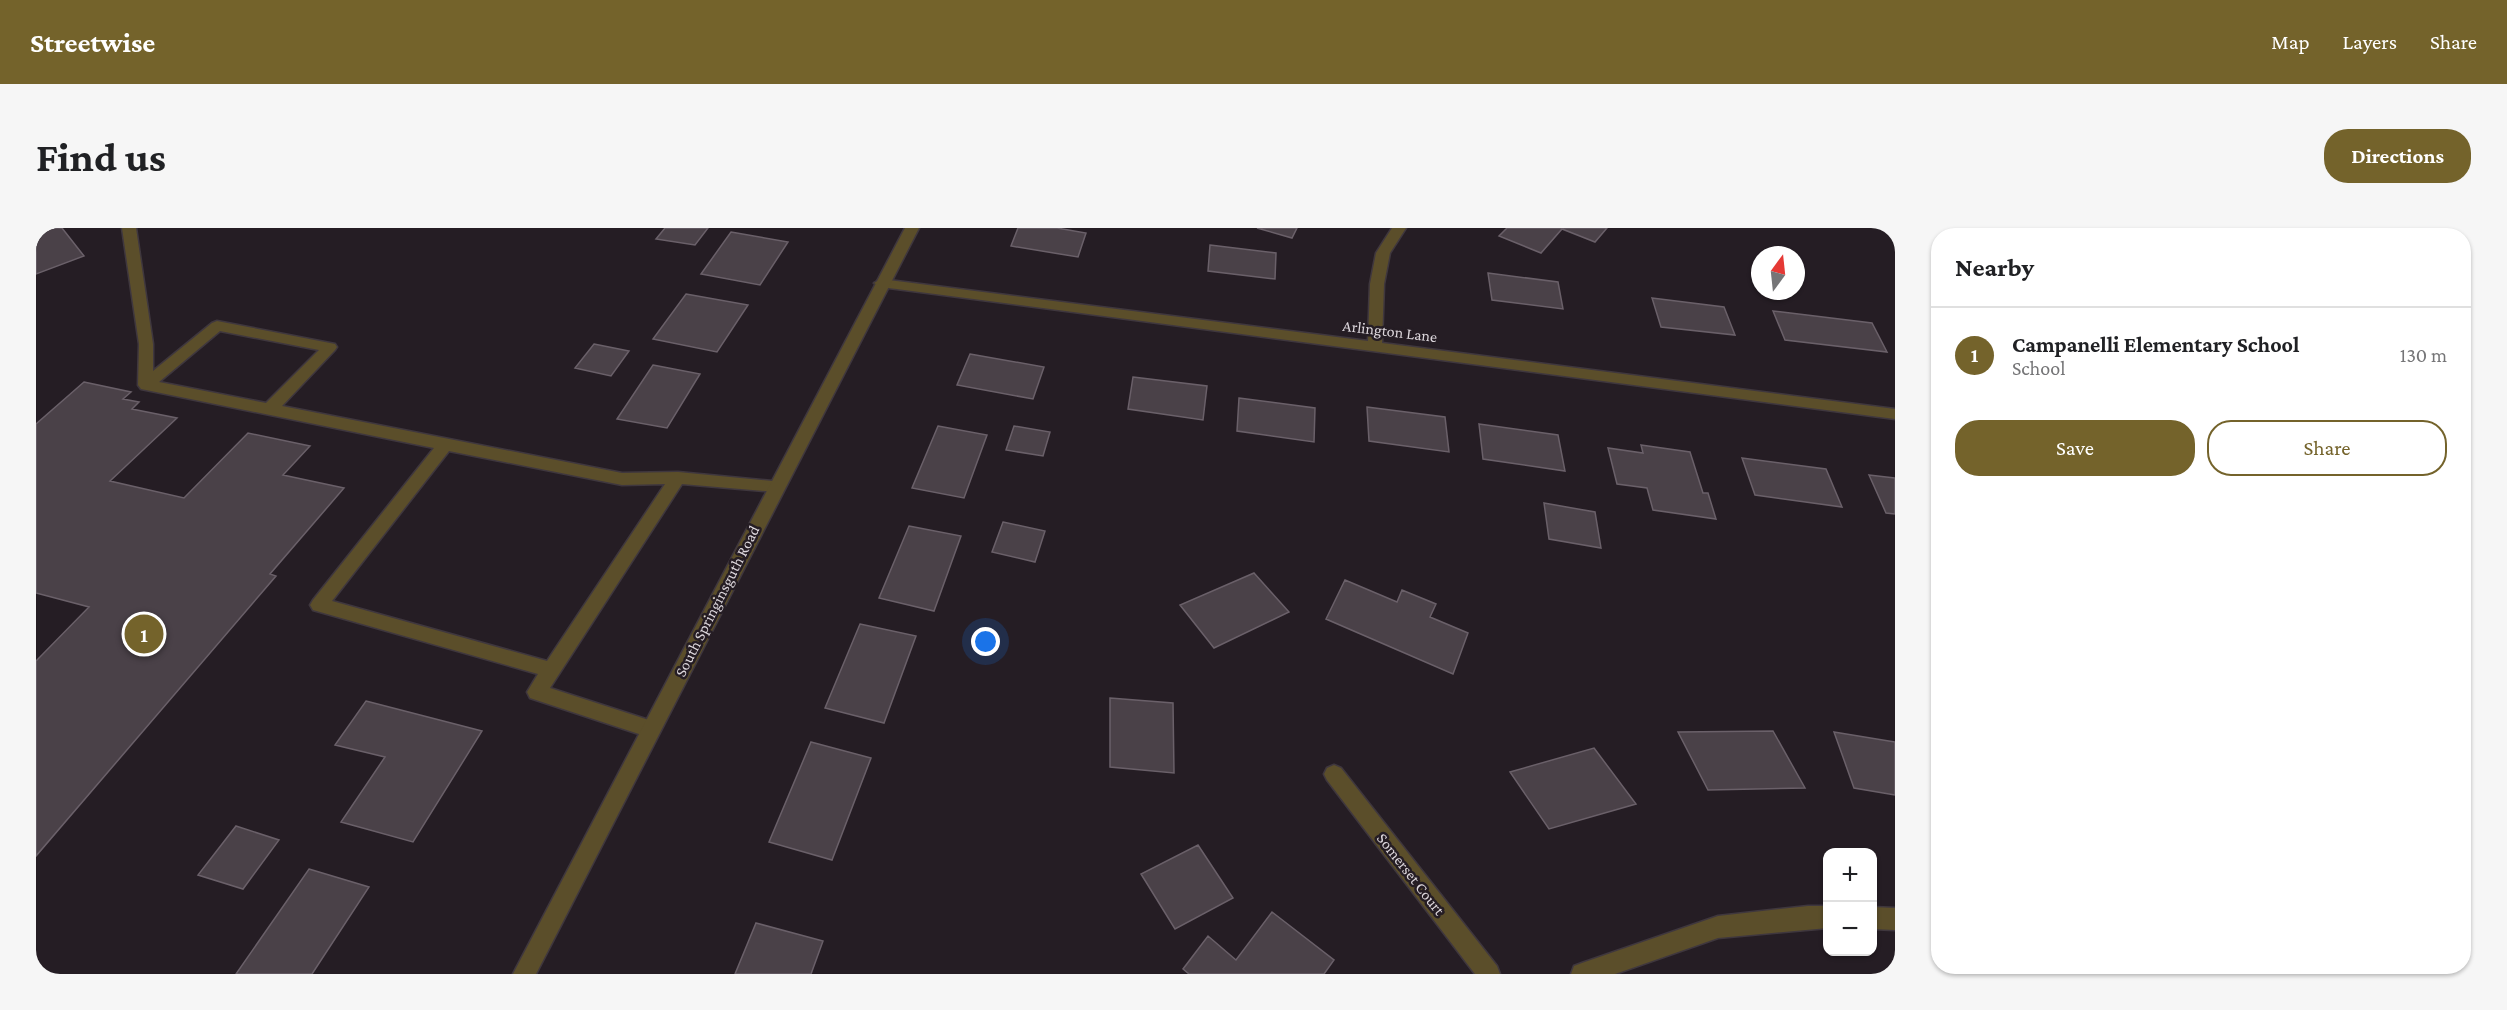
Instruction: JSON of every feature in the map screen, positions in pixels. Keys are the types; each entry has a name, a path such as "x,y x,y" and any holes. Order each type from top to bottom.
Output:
{"street":[{"path":"129,228 146,344 146,385"},
{"name":"South Springinsguth Road","path":"524,974 912,228"},
{"path":"1375,347 1377,284 1383,254 1399,228"},
{"name":"Arlington Lane","path":"881,284 1895,414"},
{"path":"146,385 217,326 330,347 270,409"},
{"path":"146,385 622,479 678,478 777,486"},
{"path":"445,445 319,605 551,670"},
{"path":"651,729 537,692 678,478"},
{"name":"Somerset Court","path":"1334,774 1489,974"},
{"path":"1582,974 1718,927 1823,917"},
{"path":"1877,918 1895,918"}],"building":[{"path":"49,228 62,228 84,256 36,274 36,233"},
{"path":"665,228 708,228 695,245 656,239"},
{"path":"1018,228 1057,228 1086,233 1078,257 1011,246"},
{"path":"1257,228 1297,228 1292,238"},
{"path":"1507,228 1607,228 1595,242 1562,229 1541,253 1499,236"},
{"path":"731,232 788,242 760,285 701,274"},
{"path":"1210,245 1276,253 1275,279 1208,271"},
{"path":"1488,273 1558,282 1563,309 1492,300"},
{"path":"686,294 748,305 717,352 653,339"},
{"path":"1652,298 1724,307 1735,335 1661,327"},
{"path":"1773,311 1872,323 1887,352 1785,340"},
{"path":"594,344 629,351 611,376 575,368"},
{"path":"970,354 1044,367 1033,399 957,385"},
{"path":"653,365 700,374 667,428 617,419"},
{"path":"1133,377 1207,386 1203,420 1128,409"},
{"path":"84,382 131,392 123,399 139,402 132,409 177,418 110,481 184,498 248,433 310,446 283,475 344,488 270,574 276,576 36,856 36,661 89,607 36,593 36,424"},
{"path":"1239,398 1315,408 1314,442 1237,431"},
{"path":"1367,407 1445,417 1449,452 1369,441"},
{"path":"1479,424 1558,435 1565,471 1483,459"},
{"path":"938,426 987,435 964,498 912,488"},
{"path":"1014,426 1050,432 1043,456 1006,450"},
{"path":"1641,445 1690,452 1703,493 1708,493 1716,519 1653,510 1647,488 1617,484 1608,448 1643,453"},
{"path":"1742,458 1826,469 1842,507 1755,495"},
{"path":"1869,475 1895,478 1895,514 1886,513"},
{"path":"1544,503 1595,512 1601,548 1549,539"},
{"path":"1003,522 1045,531 1035,562 992,552"},
{"path":"909,526 961,536 934,611 879,598"},
{"path":"1254,573 1289,612 1214,648 1180,605"},
{"path":"1345,580 1397,602 1402,590 1436,604 1430,617 1468,633 1453,674 1326,619"},
{"path":"860,624 916,636 884,723 825,708"},
{"path":"1110,698 1173,703 1174,773 1110,767"},
{"path":"366,701 482,731 413,842 341,822 385,757 335,745"},
{"path":"1773,731 1805,788 1708,790 1678,732"},
{"path":"1834,732 1895,742 1895,795 1854,788"},
{"path":"811,742 871,758 832,860 769,842"},
{"path":"1594,748 1636,804 1549,829 1510,772"},
{"path":"236,826 279,840 243,889 198,875"},
{"path":"1198,845 1233,898 1175,929 1141,874"},
{"path":"309,869 369,887 312,974 236,974"},
{"path":"1272,912 1334,960 1324,974 1189,974 1183,969 1208,936 1236,960"},
{"path":"756,923 823,941 811,974 735,974"}],"place":[{"name":"Campanelli Elementary School","path":"144,634"}]}
